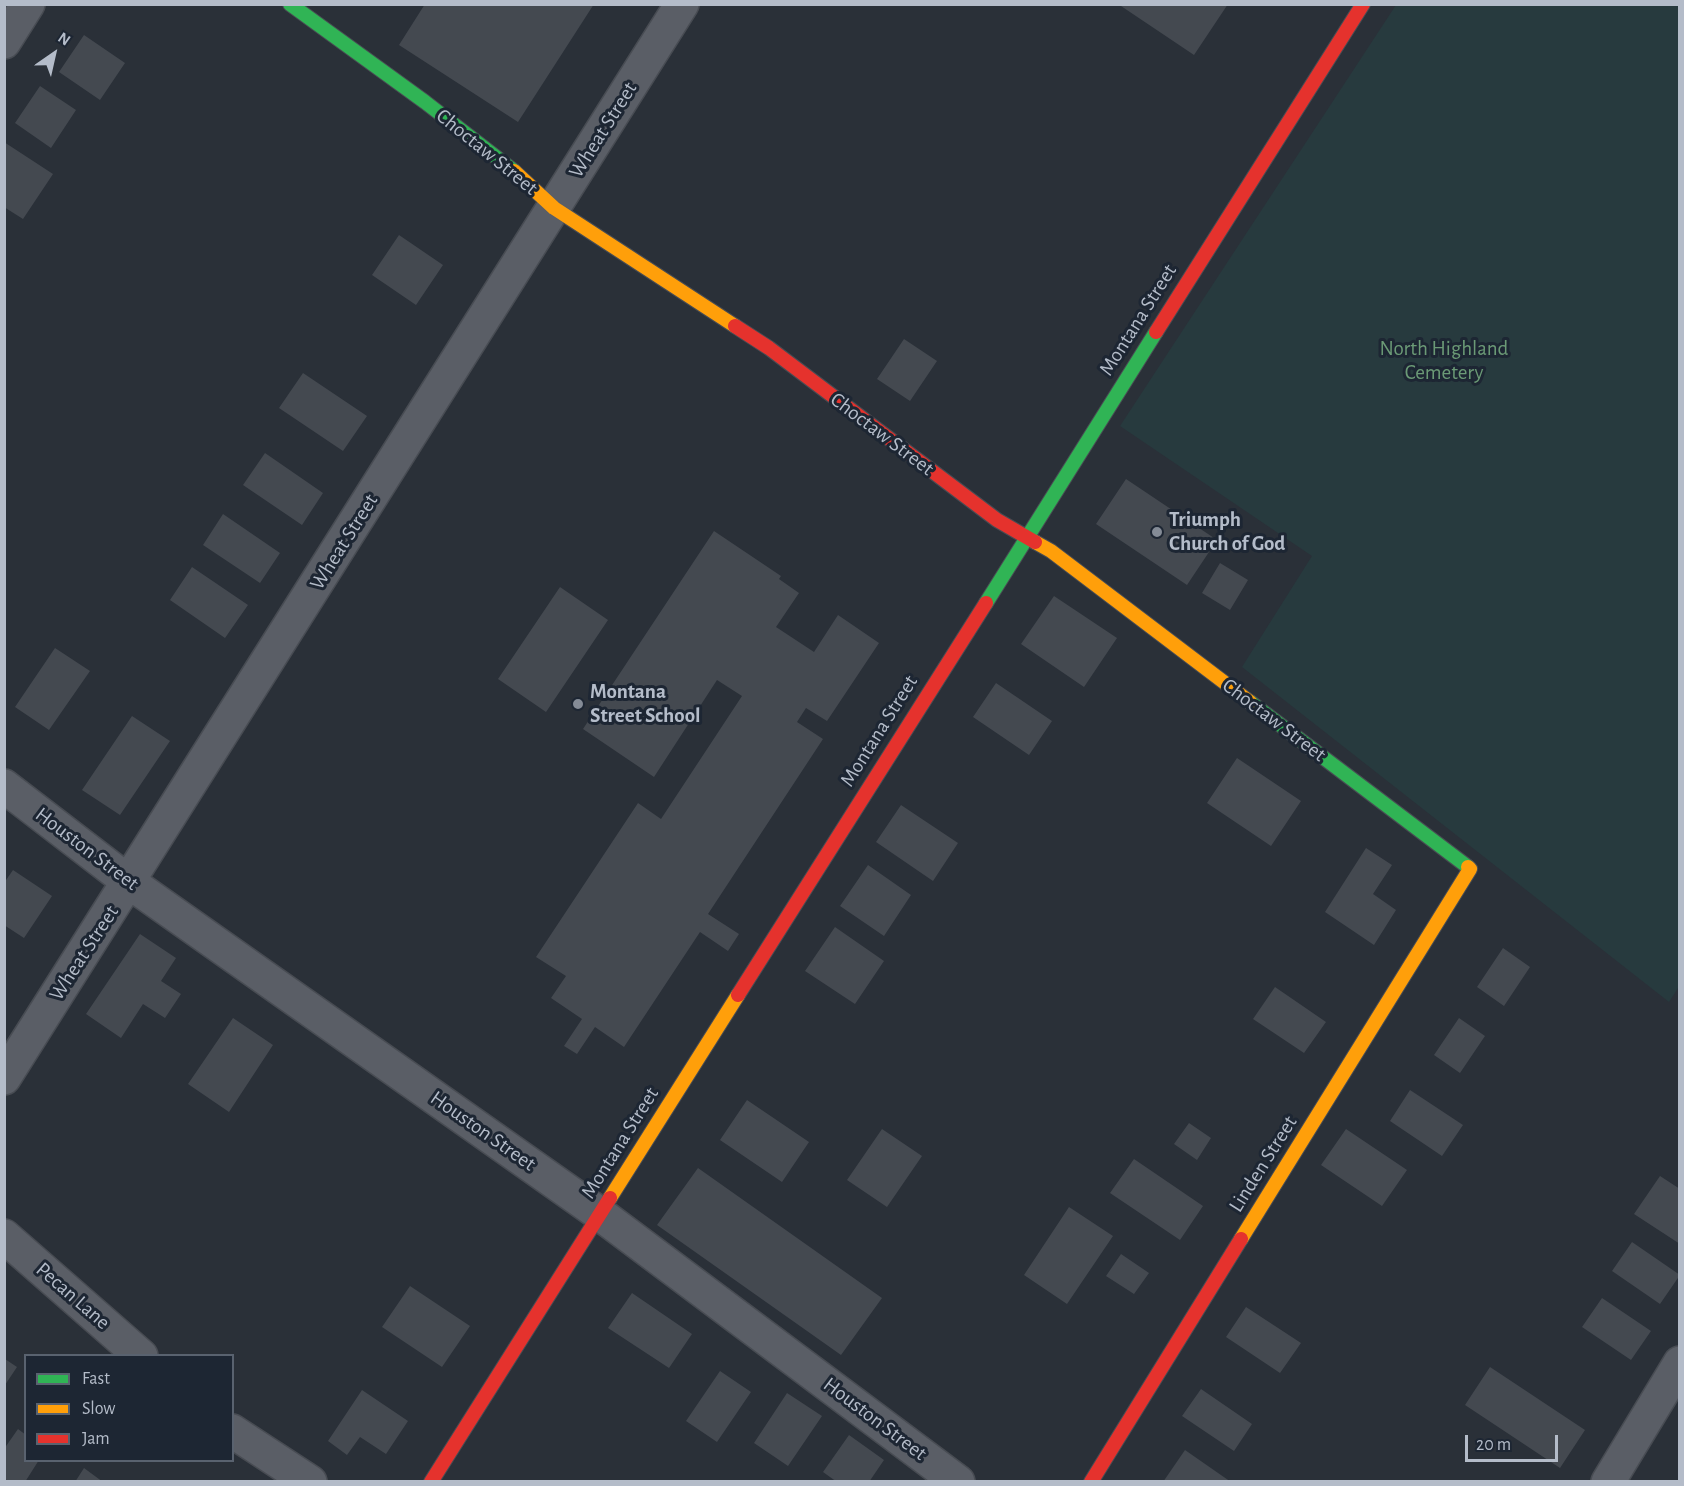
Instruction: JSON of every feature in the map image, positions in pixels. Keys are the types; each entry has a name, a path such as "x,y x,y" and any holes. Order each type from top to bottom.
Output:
{"street":[{"name":"Choctaw Street","path":"290,4 434,109 523,178 554,207 769,348 996,520 1051,551 1470,869"},
{"name":"Wheat Street","path":"4,1078 681,4"},
{"name":"Montana Street","path":"431,1482 1363,4"},
{"name":"Houston Street","path":"4,786 129,882 600,1214 958,1482"},
{"name":"Linden Street","path":"1091,1482 1470,869"},
{"name":"Pecan Lane","path":"4,1236 139,1354"},
{"path":"1608,1482 1680,1363"},
{"path":"234,1432 310,1482"}],"green space":[{"name":"North Highland Cemetery","path":"1396,5 1679,5 1680,985 1669,1002 1242,667 1312,556 1120,426"}],"building":[{"path":"425,4 594,4 518,122 399,45"},
{"path":"1118,4 1228,4 1194,55"},
{"path":"84,35 125,63 100,100 59,72"},
{"path":"40,86 76,110 51,148 15,123"},
{"path":"4,142 53,174 23,219 4,207"},
{"path":"399,235 443,265 416,305 372,275"},
{"path":"904,339 937,361 910,401 877,379"},
{"path":"303,373 367,416 343,451 279,408"},
{"path":"265,453 323,493 302,525 243,485"},
{"name":"Triumph Church of God","path":"1126,479 1217,540 1187,585 1096,524"},
{"path":"223,514 280,553 260,583 203,545"},
{"path":"714,531 781,576 779,579 799,593 776,627 814,652 838,615 879,643 827,721 806,708 797,722 823,739 708,914 739,934 728,951 700,932 624,1047 595,1027 577,1054 564,1046 582,1019 551,998 566,976 536,957 638,803 661,819 742,696 717,680 654,777 583,729"},
{"path":"1220,563 1248,580 1230,610 1202,593"},
{"path":"192,567 248,605 225,638 170,600"},
{"path":"560,587 608,620 546,712 498,679"},
{"path":"1054,596 1117,638 1084,687 1021,644"},
{"path":"55,648 90,671 49,730 15,707"},
{"path":"996,683 1052,721 1029,755 973,717"},
{"path":"132,716 170,741 120,815 82,790"},
{"path":"1237,758 1301,801 1271,846 1207,803"},
{"path":"901,805 958,843 933,881 876,842"},
{"path":"1366,848 1392,865 1373,894 1396,910 1374,945 1325,912"},
{"path":"868,865 911,895 884,936 840,906"},
{"path":"13,870 52,896 24,938 4,925 4,883"},
{"path":"835,927 884,961 855,1004 805,971"},
{"path":"140,934 176,958 161,981 181,994 165,1018 143,1004 121,1038 86,1014"},
{"path":"1503,948 1530,967 1504,1006 1477,987"},
{"path":"1275,987 1326,1022 1304,1053 1253,1019"},
{"path":"233,1018 273,1045 229,1112 188,1084"},
{"path":"1459,1018 1485,1036 1460,1073 1434,1055"},
{"path":"1410,1090 1463,1125 1442,1156 1390,1121"},
{"path":"747,1100 809,1142 782,1182 720,1140"},
{"path":"1189,1123 1211,1138 1197,1160 1174,1144"},
{"path":"882,1129 922,1156 887,1207 847,1180"},
{"path":"1346,1129 1407,1170 1382,1206 1321,1165"},
{"path":"1134,1159 1203,1206 1180,1240 1110,1193"},
{"path":"698,1168 882,1298 841,1355 657,1225"},
{"path":"1660,1176 1680,1189 1680,1244 1634,1214"},
{"path":"1069,1207 1113,1236 1067,1304 1024,1275"},
{"path":"1632,1242 1680,1275 1660,1304 1612,1271"},
{"path":"1121,1254 1149,1273 1134,1294 1106,1276"},
{"path":"410,1286 470,1326 442,1367 382,1327"},
{"path":"632,1293 692,1334 669,1368 608,1328"},
{"path":"1602,1298 1651,1331 1631,1360 1582,1327"},
{"path":"1246,1307 1301,1343 1280,1373 1226,1337"},
{"path":"5,1359 17,1367 5,1385"},
{"path":"1490,1367 1585,1430 1560,1468 1465,1405"},
{"path":"720,1371 751,1392 717,1442 686,1421"},
{"path":"1201,1389 1252,1424 1234,1451 1182,1416"},
{"path":"362,1390 408,1421 386,1454 360,1437 347,1455 328,1441"},
{"path":"787,1393 822,1416 788,1466 754,1443"},
{"path":"18,1429 24,1434 24,1462 38,1462 25,1482 9,1482 4,1478 4,1449"},
{"path":"849,1435 884,1460 869,1482 837,1482 823,1472"},
{"path":"1185,1450 1231,1482 1163,1482"},
{"path":"84,1468 103,1482 75,1482"}],"traffic: fast":[{"path":"290,4 425,102 514,171"},
{"path":"986,603 1156,332"},
{"path":"1250,702 1468,867"}],"traffic: slow":[{"path":"514,171 554,208 735,326"},
{"path":"1035,542 1051,551 1250,702"},
{"path":"1241,1239 1470,869 1468,867"},
{"path":"610,1198 738,995"}],"traffic: jam":[{"path":"1156,332 1363,4"},
{"path":"735,326 769,348 997,520 1035,542"},
{"path":"738,995 986,603"},
{"path":"431,1482 610,1198"},
{"path":"1091,1482 1241,1239"}],"place":[{"name":"Triumph Church of God","path":"1157,532"},
{"name":"Montana Street School","path":"578,704"}]}
